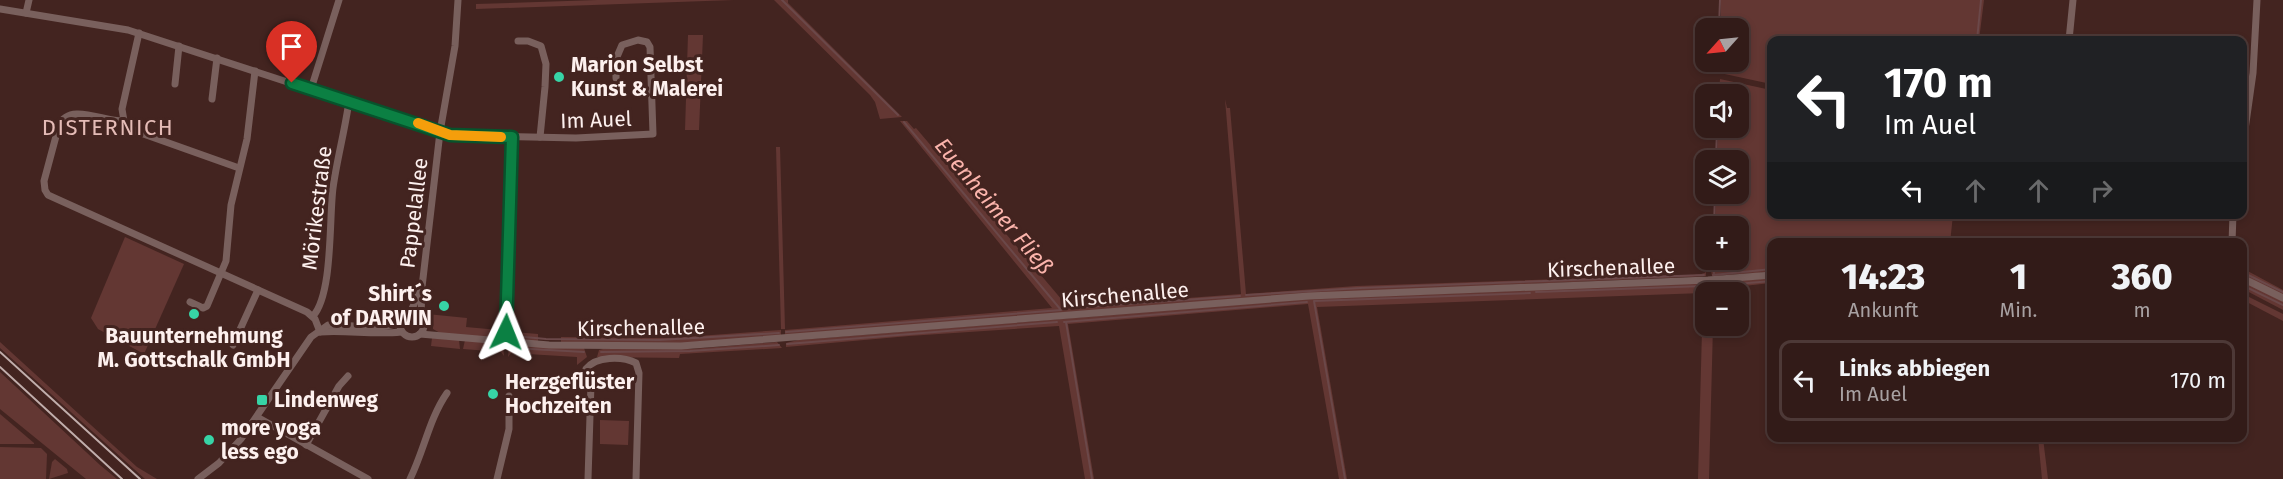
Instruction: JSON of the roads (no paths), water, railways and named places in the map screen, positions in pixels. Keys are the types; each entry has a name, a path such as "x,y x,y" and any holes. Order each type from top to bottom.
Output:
{"street":[{"path":"26,13 29,0"},
{"path":"311,89 339,0"},
{"name":"Pappelallee","path":"422,320 422,287 440,132 455,46 458,0"},
{"path":"2069,36 2073,0"},
{"path":"2247,116 2253,73 2257,0"},
{"name":"Im Auel","path":"0,9 97,23 139,33 450,135 618,137 654,134 651,48 647,42 638,40 622,45 615,59 616,78"},
{"path":"139,33 122,103 124,121 135,131 239,168"},
{"name":"Im Auel","path":"518,41 528,41 541,46 546,64 540,137"},
{"path":"175,84 179,46"},
{"path":"212,99 216,58"},
{"path":"190,302 203,308 207,306 226,261 231,205 250,120 255,71"},
{"name":"Mörikestraße","path":"313,316 320,306 323,295 329,254 334,178 349,101"},
{"path":"124,121 113,122 76,113 63,118 59,125 44,181 46,193 313,316 320,332"},
{"path":"506,342 512,137"},
{"path":"2232,238 2233,219"},
{"name":"Kirschenallee","path":"420,334 568,346 681,346 1309,296 1708,280 1767,275"},
{"path":"2247,280 2283,298"},
{"name":"Pappelallee","path":"410,313 422,287"},
{"path":"233,345 258,290"},
{"path":"320,332 336,330 402,332 409,337 420,334 422,320 410,313 403,316 400,322 402,332"},
{"name":"Kirschenallee","path":"422,320 434,332 445,336"},
{"path":"198,479 231,451 257,417 306,342 324,327 334,324 375,327 400,322"},
{"path":"588,479 591,384 586,369 591,363 600,360 628,360 636,363 639,369 636,479"},
{"path":"306,445 339,386 348,376"},
{"path":"410,479 426,442 436,409 447,393"},
{"path":"496,479 509,429 509,396"},
{"path":"257,417 368,479"}],"waterway":[{"name":"Euenheimer Fließ","path":"782,0 898,115"},
{"path":"1719,18 1720,0"},
{"path":"1977,36 1981,0"},
{"path":"786,332 1061,310 904,122"},
{"path":"1716,150 1717,138"},
{"path":"1714,216 1715,204"},
{"path":"1714,270 1714,274"},
{"path":"1713,275 1767,270"},
{"path":"2247,274 2283,292"},
{"path":"1246,295 1360,288 1704,275"},
{"path":"1749,283 1767,281"},
{"path":"1536,292 1695,286"},
{"path":"2247,287 2283,305"},
{"path":"1345,479 1314,301 1530,293"},
{"path":"1071,308 1240,296"},
{"path":"1064,322 1307,302"},
{"path":"787,344 1057,322"},
{"name":"Euenheimer Fließ","path":"1066,322 1092,479"},
{"path":"514,336 546,339 659,340 779,333"},
{"path":"601,352 690,351 779,345"},
{"path":"513,348 584,352"}],"railway":[{"path":"0,352 140,479"},
{"path":"0,367 122,479"}],"place":[{"name":"Marion Selbst Kunst & Malerei","path":"559,77"},
{"name":"Shirt´s of DARWIN","path":"444,306"},
{"name":"Bauunternehmung M. Gottschalk GmbH","path":"194,314"},
{"name":"Herzgeflüster Hochzeiten","path":"493,394"},
{"name":"Lindenweg","path":"262,400"},
{"name":"more yoga less ego","path":"209,440"}],"district":[{"name":"DISTERNICH","path":"108,127"}]}
